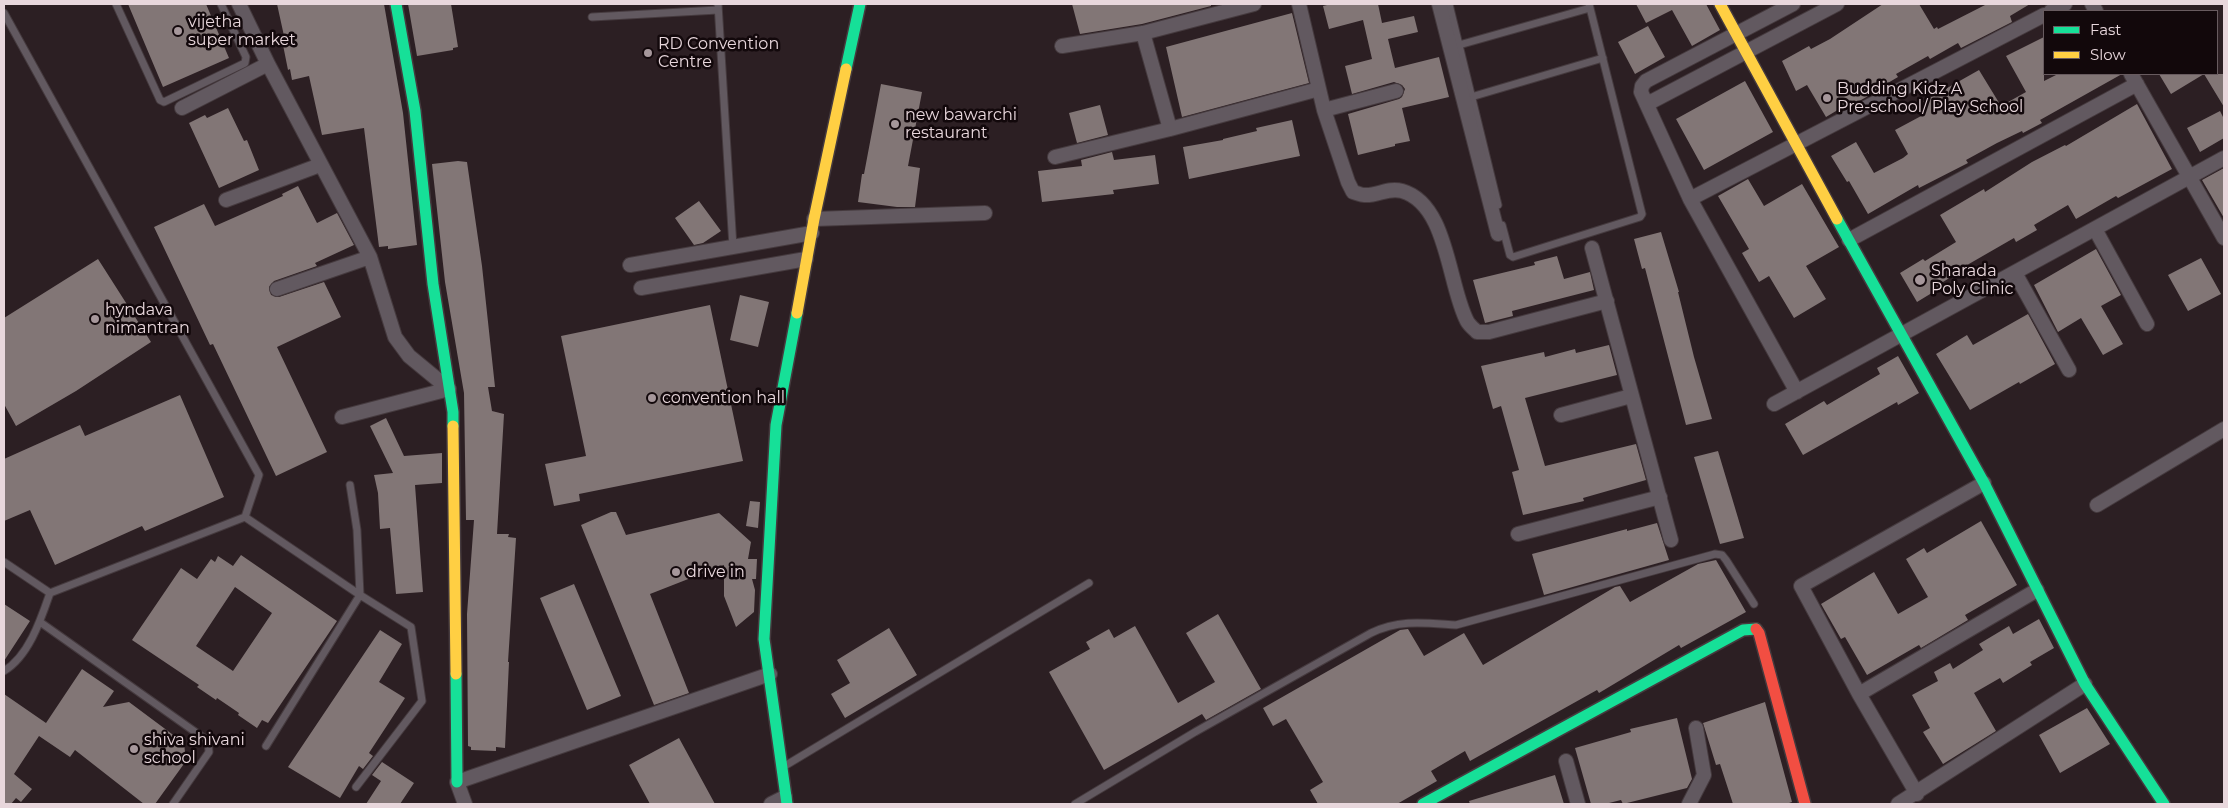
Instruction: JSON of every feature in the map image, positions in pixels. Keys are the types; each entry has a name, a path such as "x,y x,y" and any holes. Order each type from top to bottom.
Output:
{"street":[{"path":"239,4 320,165 370,257 396,337 409,356 449,388"},
{"path":"396,4 415,111 433,284 453,412 457,782 465,804"},
{"path":"771,804 786,801 764,639 776,425 806,259 860,4"},
{"path":"1062,46 1143,33 1254,4"},
{"path":"1299,4 1324,110 1353,192 1365,195 1387,190 1402,191 1420,200 1430,212 1446,250 1467,322 1478,332 1489,332 1607,301"},
{"path":"1440,4 1498,234"},
{"path":"1720,4 1900,335 1984,483 2085,684 2164,804"},
{"path":"1794,4 1646,81 1642,86 1641,92 1690,199 1797,392"},
{"path":"1647,104 1837,4"},
{"path":"2053,10 2065,4"},
{"path":"1690,199 2043,16"},
{"path":"1143,33 1170,129"},
{"path":"182,108 268,64"},
{"path":"1850,240 2134,79 2224,238"},
{"path":"1055,157 1170,129 1319,89"},
{"path":"1324,110 1396,92"},
{"path":"1774,404 2224,158"},
{"path":"226,200 320,165"},
{"path":"630,265 733,247 813,226 985,213"},
{"path":"2095,229 2147,324"},
{"path":"1592,248 1671,540"},
{"path":"276,290 370,257"},
{"path":"641,288 806,259"},
{"path":"2015,273 2070,370"},
{"path":"342,417 449,388"},
{"path":"1561,416 1631,396"},
{"path":"2097,505 2224,429"},
{"path":"1917,794 1859,694 1801,586 1984,483"},
{"path":"1518,534 1660,497"},
{"path":"1859,694 2037,590"},
{"path":"1423,804 1742,630 1756,629 1759,633 1805,804"},
{"path":"457,782 770,674"},
{"path":"1898,804 1917,794 2085,684"},
{"path":"1688,804 1704,775 1696,728"},
{"path":"1566,761 1578,804"}],"lane":[{"path":"116,4 160,100 164,102 246,63 246,57 221,4"},
{"path":"1449,4 1510,255 1515,257 1640,217 1642,214 1590,6 1459,45"},
{"path":"592,17 718,7 733,247"},
{"path":"4,13 259,475 246,516"},
{"path":"1471,97 1603,58"},
{"path":"266,746 360,595 357,530 350,485"},
{"path":"4,671 21,655 40,622 50,593 246,516"},
{"path":"246,516 360,595 411,627 422,701 356,787"},
{"path":"1075,804 1195,732 1371,633 1393,624 1416,622 1456,625 1499,615 1715,554 1722,556 1726,560 1754,604"},
{"path":"4,562 50,593"},
{"path":"782,768 1089,583"},
{"path":"40,622 208,741 209,752 173,804"}],"building":[{"name":"vijetha super market","path":"128,4 206,4 229,58 163,87"},
{"path":"277,4 384,4 403,113 417,245 388,249 388,246 379,247 364,128 322,135 309,76 292,80 290,69 288,70 283,45 286,45"},
{"path":"408,4 451,4 458,47 453,48 453,50 417,56"},
{"path":"1072,4 1211,4 1211,6 1142,24 1080,34"},
{"path":"1331,4 1378,4 1382,23 1414,16 1418,32 1388,39 1395,68 1439,57 1449,97 1402,108 1410,141 1358,155 1348,114 1399,99 1402,97 1405,89 1402,85 1394,82 1352,94 1345,66 1372,59 1363,20 1329,29 1323,6"},
{"path":"1636,4 1706,4 1720,30 1692,46 1672,10 1646,23"},
{"path":"1883,4 1919,4 1934,29 1937,27 1938,29 1987,4 2030,4 2010,16 2012,22 1961,48 1958,43 1930,59 1928,56 1896,74 1898,77 1870,95 1852,105 1851,102 1826,117 1807,85 1796,91 1782,61 1809,46 1811,49 1830,39"},
{"path":"1292,13 1309,83 1182,117 1166,47"},
{"path":"1648,26 1665,57 1635,74 1618,42"},
{"path":"2043,38 2044,81 2056,75 2120,75 2040,120 2042,123 1997,143 1966,160 1968,163 1919,188 1918,185 1868,214 1849,181 1847,182 1831,156 1856,142 1874,173 1903,158 1908,154 1895,130 1923,115 1917,105 1979,70 2001,106 2026,92 2006,56"},
{"path":"2224,74 2224,107 2205,75"},
{"path":"2160,75 2202,75 2171,94"},
{"path":"1745,81 1773,132 1704,170 1676,119"},
{"path":"881,84 922,92 908,166 920,168 915,207 897,207 858,202"},
{"path":"2137,104 2172,169 2118,198 2116,196 2076,219 2068,205 2034,225 2037,230 2016,242 2014,238 1955,272 1956,274 1938,285 1940,288 1917,302 1900,273 1923,259 1925,261 1956,242 1940,215 1984,189 1985,192 2032,162 2066,146"},
{"path":"1100,105 1108,135 1077,143 1069,113"},
{"path":"228,108 244,141 247,140 259,170 219,188 189,123 205,115 207,118"},
{"path":"2220,111 2224,119 2224,138 2200,152 2187,128"},
{"path":"1292,120 1300,156 1189,179 1183,147 1223,140 1257,131 1256,128"},
{"path":"1112,152 1114,160 1155,155 1159,184 1113,190 1114,194 1042,202 1038,171 1082,166 1081,160"},
{"path":"458,161 467,162 482,266 495,387 488,387 492,411 504,414 497,534 509,534 508,537 516,538 508,662 505,748 496,747 496,751 471,750 471,747 468,746 467,614 474,520 466,520 464,393 445,282 432,164"},
{"path":"2224,168 2224,218 2202,180"},
{"path":"1748,179 1764,206 1802,184 1839,247 1806,266 1826,299 1794,318 1769,276 1759,282 1742,253 1749,249 1718,196"},
{"path":"298,186 317,223 337,213 354,245 315,263 317,266 274,281 269,287 271,295 279,297 324,282 341,317 277,347 327,452 276,476 213,344 210,345 154,227 204,204 215,226 283,196 282,194"},
{"path":"699,201 721,231 703,243 694,245 675,218"},
{"path":"1661,232 1679,292 1694,357 1712,419 1686,425 1645,268 1642,269 1634,239"},
{"path":"2096,249 2121,295 2101,306 2123,344 2103,355 2081,318 2058,332 2034,285"},
{"path":"1557,256 1564,279 1590,272 1594,290 1512,311 1513,316 1485,323 1473,280 1535,265 1534,262"},
{"path":"2201,258 2221,294 2188,311 2168,275"},
{"path":"98,259 151,342 76,391 16,426 4,404 4,318"},
{"path":"740,295 769,302 758,347 730,340"},
{"name":"convention hall","path":"710,305 743,461 579,494 580,501 554,506 545,464 586,456 561,336"},
{"path":"2028,314 2055,364 1970,410 1936,354 1967,335 1973,345"},
{"path":"1609,345 1617,375 1525,398 1545,466 1636,444 1646,480 1583,498 1584,501 1523,515 1512,472 1519,470 1501,406 1493,409 1481,366 1544,352 1545,357 1575,349 1576,353"},
{"path":"1898,356 1919,393 1898,405 1897,402 1803,455 1785,424 1824,401 1827,405 1880,374 1877,368"},
{"path":"180,395 224,497 145,531 142,526 55,565 30,510 4,521 4,459 80,425 85,436"},
{"path":"386,418 404,456 442,453 442,483 415,485 423,592 396,594 390,528 380,529 378,493 374,475 393,473 370,426"},
{"path":"1718,451 1744,538 1720,544 1694,457"},
{"path":"750,501 760,502 758,528 746,526"},
{"path":"611,512 616,512 626,535 719,513 751,542 748,559 757,559 756,579 752,579 755,590 754,612 736,627 724,596 724,565 650,594 689,693 654,705 581,525"},
{"path":"1981,521 2017,585 1965,615 1968,620 1921,648 1919,645 1867,675 1845,637 1841,639 1821,604 1874,572 1898,614 1928,597 1906,559 1924,548 1927,553"},
{"path":"1657,523 1669,560 1544,595 1532,554"},
{"path":"241,555 337,621 268,723 262,720 257,728 238,715 239,713 217,698 216,700 197,687 199,685 132,640 181,568 197,579 211,559 215,562 218,556 233,566","holes":["235,587 272,613 233,671 196,646"]},
{"path":"1716,560 1746,612 1681,648 1679,645 1599,693 1597,690 1470,761 1465,751 1431,771 1437,781 1397,804 1318,804 1310,790 1323,782 1286,719 1273,726 1263,708 1400,630 1408,629 1424,656 1464,633 1483,665 1615,587 1620,586 1630,602 1698,564"},
{"path":"574,584 621,696 587,710 540,598"},
{"path":"4,604 30,621 4,661"},
{"path":"1218,614 1261,689 1206,720 1202,714 1104,770 1049,672 1090,649 1086,642 1109,629 1114,638 1135,626 1178,703 1215,682 1186,633"},
{"path":"2039,619 2054,648 2030,662 2032,665 2003,683 2000,678 1974,693 1996,731 1943,764 1923,732 1930,728 1912,695 1938,681 1934,672 1950,663 1953,669 1983,650 1979,644 2009,626 2013,634"},
{"path":"889,628 917,675 845,718 831,694 850,683 837,660"},
{"path":"380,630 402,644 379,682 405,698 369,753 373,756 363,769 359,766 340,798 288,767"},
{"path":"82,669 114,691 103,707 129,702 184,743 186,761 155,804 144,804 75,750 70,757 39,736 14,774 32,789 21,802 16,798 11,804 4,804 4,694 46,723"},
{"path":"1765,702 1792,802 1786,804 1733,804 1720,764 1716,765 1703,723"},
{"path":"2087,708 2110,744 2060,773 2039,735"},
{"path":"1677,718 1692,779 1687,788 1623,804 1621,800 1605,804 1591,804 1575,748 1631,732 1630,729"},
{"path":"679,738 715,804 650,804 629,765"},
{"path":"382,762 414,783 400,804 366,804 381,781 372,775"},
{"path":"1555,775 1564,804 1470,804 1469,801"}],"traffic: fast":[{"path":"396,4 415,111 433,284 453,412 453,426"},
{"path":"846,69 860,4"},
{"path":"1837,219 1984,483 2085,684 2164,804"},
{"path":"787,804 764,639 776,425 797,313"},
{"path":"1423,804 1743,630 1756,629"},
{"path":"456,674 457,782"}],"traffic: slow":[{"path":"1720,4 1837,219"},
{"path":"797,313 814,219 846,69"},
{"path":"453,426 456,674"}],"traffic: jam":[{"path":"1756,629 1759,633 1805,804"}],"place":[{"name":"vijetha super market","path":"178,31"},
{"name":"RD Convention Centre","path":"648,53"},
{"name":"Budding Kidz A Pre-school/ Play School","path":"1827,98"},
{"name":"new bawarchi restaurant","path":"895,124"},
{"name":"Sharada Poly Clinic","path":"1920,280"},
{"name":"hyndava nimantran","path":"95,319"},
{"name":"convention hall","path":"652,398"},
{"name":"drive in","path":"676,572"},
{"name":"shiva shivani school","path":"134,749"}]}
